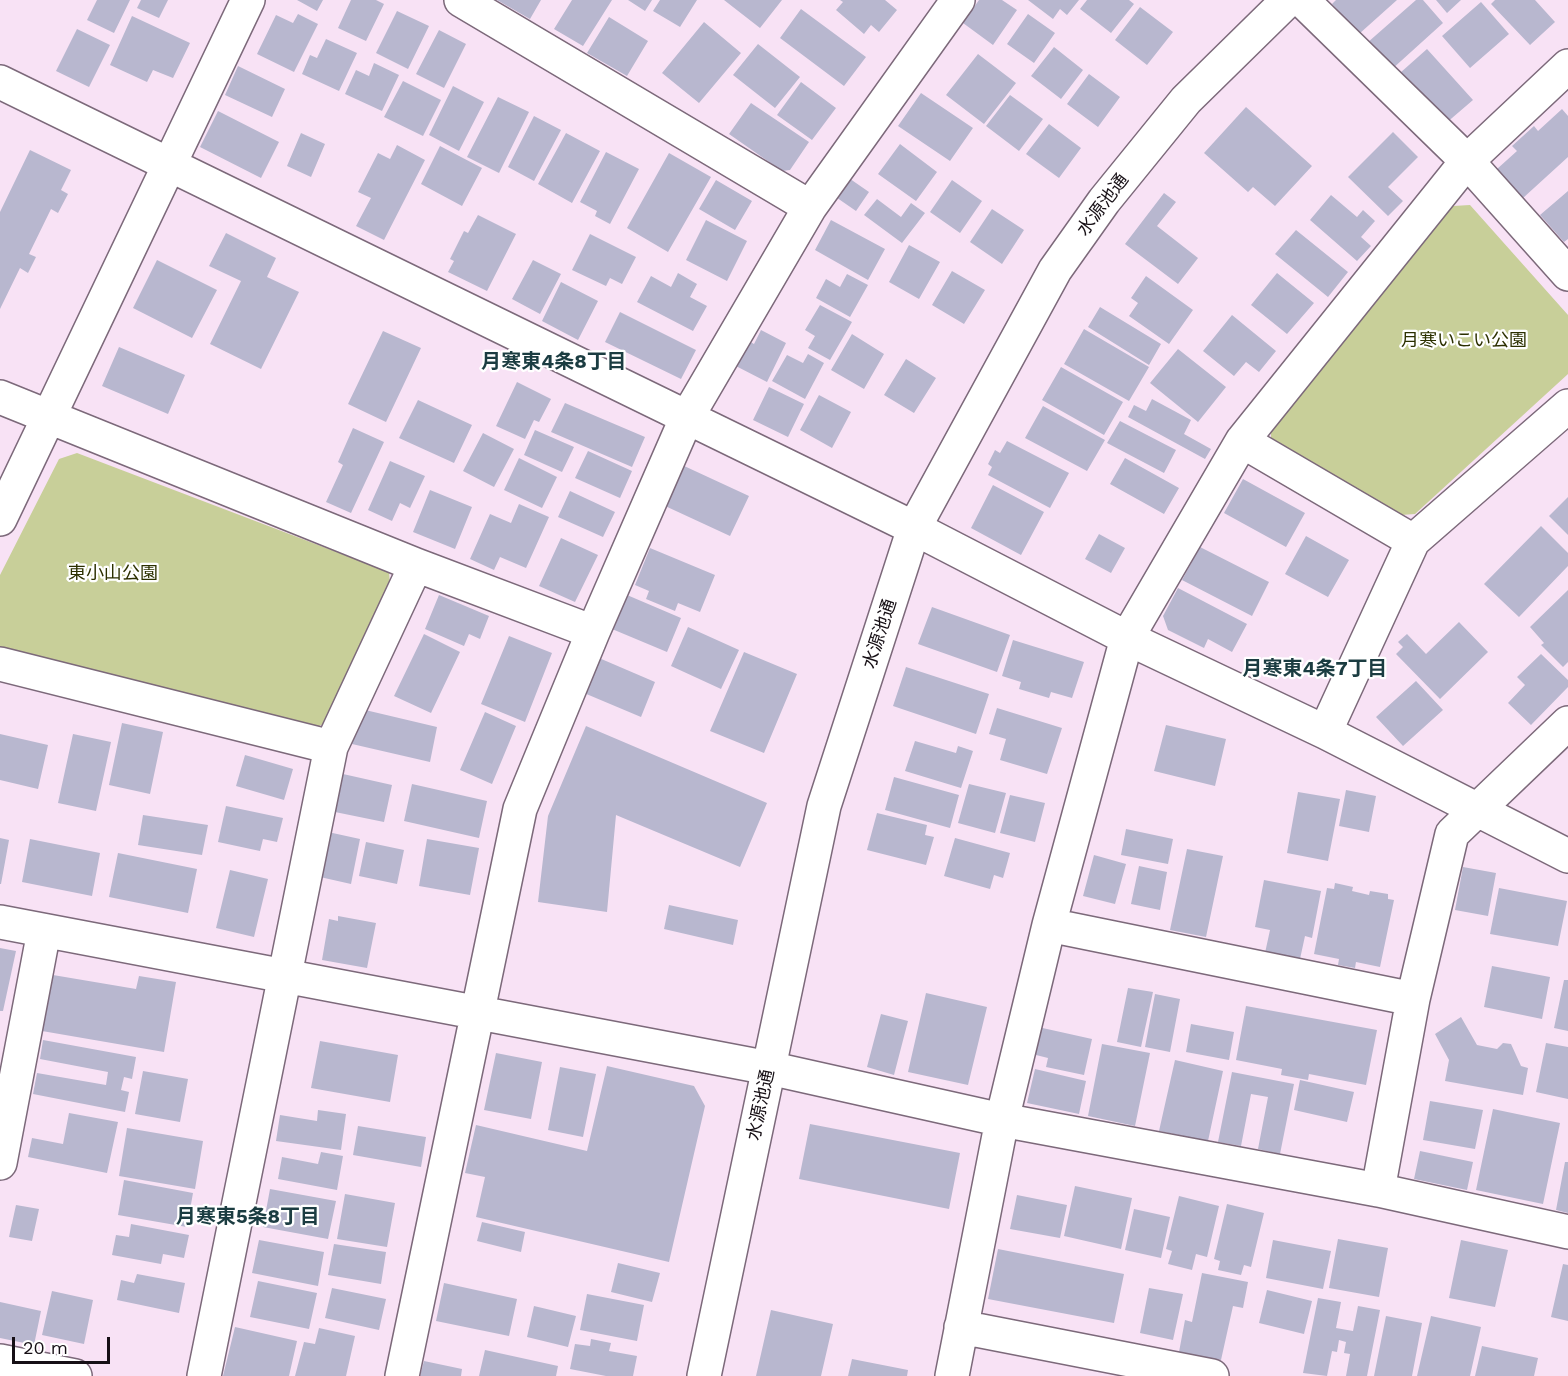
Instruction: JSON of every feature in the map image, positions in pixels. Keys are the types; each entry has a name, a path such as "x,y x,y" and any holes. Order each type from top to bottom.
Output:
{"street":[{"path":"0,519 51,418 248,0"},
{"path":"461,0 810,207"},
{"name":"水源池通","path":"704,1376 824,806 914,528 1055,270 1104,201 1186,100 1288,0"},
{"path":"1302,0 1467,162 1568,274"},
{"path":"402,1376 520,809 593,632 686,419 810,207 948,4"},
{"path":"952,1376 1002,1120 1049,925 1128,638 1242,441 1467,162 1568,66"},
{"path":"0,82 686,419 914,528 1128,638 1324,732 1568,856"},
{"path":"0,397 416,565 593,632"},
{"path":"1324,732 1413,541 1568,406"},
{"path":"1242,441 1413,541"},
{"path":"204,1376 283,975 331,747 416,565"},
{"path":"0,664 331,747"},
{"path":"1378,1190 1413,999 1452,834 1568,723"},
{"path":"0,922 769,1068 1002,1120 1378,1190 1568,1232"},
{"path":"1049,925 1413,999"},
{"path":"0,1163 44,931"},
{"path":"961,1327 1212,1376"},
{"path":"0,1361 75,1376"}],"green space":[{"name":"月寒いこい公園","path":"1470,205 1568,315 1568,374 1415,514 1401,515 1271,440 1271,426 1453,206"},
{"name":"東小山公園","path":"77,453 389,572 390,584 330,721 317,727 0,648 0,575 59,459"}],"building":[{"path":"97,0 130,0 114,33 87,20"},
{"path":"141,0 168,0 159,18 137,8"},
{"path":"297,0 323,0 317,11"},
{"path":"351,0 376,0 384,4 366,41 338,28"},
{"path":"497,0 541,0 530,19"},
{"path":"572,0 612,0 583,46 554,29"},
{"path":"628,0 652,0 645,11"},
{"path":"660,0 697,0 680,27 653,11"},
{"path":"724,0 782,0 760,28"},
{"path":"840,0 885,0 897,10 879,32 871,25 864,34 836,10 843,2"},
{"path":"979,0 1002,0 1017,10 993,45 963,23"},
{"path":"1028,0 1079,0 1067,15 1060,9 1053,19"},
{"path":"1087,0 1129,0 1134,4 1111,33 1080,9"},
{"path":"1336,0 1397,0 1359,34 1332,4"},
{"path":"1416,0 1423,0 1443,23 1391,70 1367,43"},
{"path":"1436,0 1461,0 1447,13"},
{"path":"1495,0 1535,0 1555,22 1530,45 1491,4"},
{"path":"1481,2 1509,34 1470,68 1442,36"},
{"path":"1140,7 1173,32 1147,65 1115,40"},
{"path":"801,9 866,57 844,86 780,38"},
{"path":"397,11 429,26 408,69 376,53"},
{"path":"298,14 318,24 294,72 257,54 276,15 293,23"},
{"path":"1028,14 1055,33 1034,63 1007,44"},
{"path":"132,16 190,43 173,78 153,70 147,82 110,65"},
{"path":"609,17 648,41 627,76 587,53"},
{"path":"704,22 741,53 699,103 662,73"},
{"path":"77,29 110,45 89,87 56,71"},
{"path":"439,30 466,44 444,88 416,74"},
{"path":"326,39 357,53 339,91 302,74 310,55 317,58"},
{"path":"758,44 800,77 775,108 733,75"},
{"path":"1054,47 1083,70 1061,99 1031,76"},
{"path":"1427,49 1473,100 1445,124 1400,73"},
{"path":"978,54 1016,83 984,124 946,95"},
{"path":"374,63 399,75 382,111 345,94 356,70 369,76"},
{"path":"238,66 285,89 272,117 225,95"},
{"path":"1089,74 1120,97 1098,127 1067,104"},
{"path":"403,81 441,100 423,136 384,117"},
{"path":"801,82 836,108 812,140 777,115"},
{"path":"453,86 484,102 459,151 429,135"},
{"path":"921,93 973,128 950,161 898,126"},
{"path":"1010,95 1043,119 1019,151 986,126"},
{"path":"498,97 529,112 499,173 467,157"},
{"path":"751,103 809,142 790,170 782,171 729,134"},
{"path":"1246,107 1312,166 1275,206 1253,187 1248,192 1204,153"},
{"path":"1562,109 1568,116 1568,157 1523,198 1497,169 1517,151 1512,146 1534,126 1538,131"},
{"path":"218,111 279,142 261,178 200,147"},
{"path":"534,116 561,130 534,181 508,167"},
{"path":"1049,124 1081,148 1059,178 1026,154"},
{"path":"1393,132 1418,157 1388,187 1403,201 1388,216 1348,177"},
{"path":"301,133 325,144 311,177 287,166"},
{"path":"566,133 600,151 572,203 538,184"},
{"path":"900,144 937,172 916,201 878,174"},
{"path":"397,145 425,160 384,240 356,226 371,198 358,192 378,153 390,159"},
{"path":"440,146 482,168 462,206 421,184"},
{"path":"30,150 71,170 61,190 68,194 58,213 51,209 29,254 36,257 28,273 20,268 0,309 0,212"},
{"path":"606,152 639,169 610,224 595,216 597,211 580,202"},
{"path":"669,153 711,177 668,252 627,228"},
{"path":"843,174 869,192 856,211 830,193"},
{"path":"716,180 752,201 735,230 699,209"},
{"path":"952,180 982,201 960,233 930,212"},
{"path":"1568,191 1568,239 1564,242 1540,215"},
{"path":"1164,193 1176,202 1157,226 1198,258 1178,284 1125,244"},
{"path":"1331,195 1357,217 1363,210 1375,221 1361,237 1371,246 1357,261 1310,220"},
{"path":"877,199 901,217 911,203 925,213 902,243 864,215"},
{"path":"992,209 1024,230 1002,264 970,242"},
{"path":"478,215 516,234 487,291 448,272 454,261 450,259 464,231 468,233"},
{"path":"706,220 747,241 727,281 686,260"},
{"path":"831,220 885,249 868,280 815,250"},
{"path":"1296,230 1348,272 1328,297 1275,254"},
{"path":"226,233 276,258 267,277 299,292 261,369 210,344 241,281 209,266"},
{"path":"590,234 636,257 622,284 610,278 606,286 572,270"},
{"path":"909,245 940,262 919,299 889,282"},
{"path":"157,260 217,290 192,338 133,308"},
{"path":"533,260 561,274 540,314 512,299"},
{"path":"952,271 985,290 964,324 932,305"},
{"path":"678,273 697,284 690,297 707,306 693,331 637,302 651,276 671,287"},
{"path":"1277,273 1314,303 1287,334 1251,305"},
{"path":"847,274 868,285 850,317 816,298 826,279 840,287"},
{"path":"1146,276 1193,310 1169,344 1129,316 1138,303 1131,298"},
{"path":"561,282 598,301 578,340 542,321"},
{"path":"820,305 852,322 830,360 808,348 815,336 805,330"},
{"path":"1100,307 1161,344 1149,365 1088,327"},
{"path":"620,312 696,350 681,379 605,342"},
{"path":"1232,315 1276,351 1259,372 1246,362 1234,376 1203,351"},
{"path":"1084,329 1149,367 1129,401 1064,364"},
{"path":"761,330 786,343 767,382 732,364 745,339 754,344"},
{"path":"383,331 421,348 386,422 348,404"},
{"path":"852,334 884,354 864,389 831,370"},
{"path":"119,347 185,375 168,414 102,386"},
{"path":"1178,349 1226,387 1198,422 1150,383"},
{"path":"808,354 824,363 805,399 772,381 787,355 803,363"},
{"path":"906,359 936,378 914,413 884,395"},
{"path":"1061,367 1123,402 1104,435 1042,400"},
{"path":"517,382 551,399 539,422 534,420 525,439 496,426"},
{"path":"769,387 804,404 788,437 753,420"},
{"path":"819,395 851,412 832,448 800,430"},
{"path":"1152,399 1191,420 1184,434 1211,449 1205,459 1128,417 1134,405 1146,411"},
{"path":"418,400 472,425 454,463 399,438"},
{"path":"565,403 645,437 632,467 551,432"},
{"path":"1043,406 1105,440 1087,471 1025,438"},
{"path":"1120,421 1176,450 1164,473 1107,443"},
{"path":"353,428 384,442 351,513 326,502 343,465 338,462"},
{"path":"535,430 574,447 562,472 524,455"},
{"path":"483,433 514,449 494,487 463,471"},
{"path":"1007,441 1069,473 1050,508 988,475 992,467 988,464 995,450 1000,453"},
{"path":"588,451 632,471 620,498 575,478"},
{"path":"519,458 557,477 542,508 504,490"},
{"path":"1125,458 1179,488 1164,514 1110,484"},
{"path":"390,461 425,476 410,508 400,503 392,521 368,510"},
{"path":"682,465 749,496 730,536 663,505"},
{"path":"1243,479 1305,513 1286,547 1224,513"},
{"path":"993,485 1044,512 1021,555 971,528"},
{"path":"430,490 472,507 455,549 413,532"},
{"path":"570,491 615,512 603,537 558,517"},
{"path":"1568,497 1568,535 1549,516"},
{"path":"519,504 549,517 526,568 500,557 494,570 470,559 490,514 511,523"},
{"path":"1541,526 1568,553 1568,566 1519,617 1484,584"},
{"path":"1099,534 1125,548 1111,573 1085,559"},
{"path":"1306,536 1349,560 1328,597 1285,574"},
{"path":"561,538 598,555 575,602 539,586"},
{"path":"1200,547 1269,582 1252,616 1182,580"},
{"path":"650,548 715,575 700,612 678,603 675,611 646,599 649,591 635,585"},
{"path":"1178,588 1247,624 1232,652 1208,639 1204,648 1168,630 1163,616"},
{"path":"1568,590 1568,662 1563,667 1541,645 1544,643 1530,627"},
{"path":"439,595 489,616 480,639 469,634 464,646 425,629"},
{"path":"627,595 681,618 667,652 612,629"},
{"path":"932,607 1010,635 997,672 918,644"},
{"path":"1459,622 1488,652 1440,699 1396,654 1403,647 1398,642 1407,634 1426,654"},
{"path":"688,627 739,650 721,689 671,666"},
{"path":"424,634 460,652 431,713 394,696"},
{"path":"509,636 552,653 525,722 481,704"},
{"path":"1013,640 1084,662 1072,698 1051,692 1049,698 1019,689 1021,682 1002,676"},
{"path":"744,652 797,674 764,753 710,731"},
{"path":"1541,654 1568,680 1568,687 1531,725 1508,703 1525,685 1517,677"},
{"path":"599,658 655,682 641,717 584,693"},
{"path":"906,667 989,694 976,734 893,706"},
{"path":"1416,681 1443,710 1403,746 1376,717"},
{"path":"997,708 1062,728 1047,774 1000,760 1006,739 989,734"},
{"path":"361,709 437,727 430,762 352,744"},
{"path":"485,712 516,726 492,784 460,770"},
{"path":"122,723 163,732 150,794 109,785"},
{"path":"1166,725 1226,739 1215,786 1154,771"},
{"path":"586,726 767,803 740,867 616,815 607,912 538,902 548,816"},
{"path":"0,734 48,745 38,789 0,780"},
{"path":"73,734 111,742 96,811 58,803"},
{"path":"915,741 956,753 958,746 973,751 961,788 905,771"},
{"path":"245,755 293,769 284,800 236,786"},
{"path":"343,774 392,785 384,822 335,812"},
{"path":"894,777 959,795 950,828 885,810"},
{"path":"412,784 487,801 479,838 404,821"},
{"path":"969,784 1006,793 995,833 958,823"},
{"path":"1346,790 1376,796 1369,832 1339,826"},
{"path":"1298,792 1340,799 1328,861 1287,853"},
{"path":"1010,795 1045,803 1035,842 1000,833"},
{"path":"226,806 283,818 277,842 263,839 260,851 218,842"},
{"path":"877,813 927,825 925,835 934,837 926,865 867,850"},
{"path":"143,815 208,825 202,855 138,845"},
{"path":"1126,829 1173,839 1168,864 1121,855"},
{"path":"328,832 360,839 351,884 320,877"},
{"path":"0,838 9,840 1,884 0,884"},
{"path":"955,838 1010,853 1003,878 994,875 990,889 944,876"},
{"path":"30,839 100,853 92,896 22,882"},
{"path":"427,839 479,848 470,895 419,886"},
{"path":"366,842 404,850 397,884 359,876"},
{"path":"1187,849 1223,856 1206,937 1170,930"},
{"path":"118,853 197,869 188,913 109,897"},
{"path":"1094,855 1126,864 1115,904 1083,896"},
{"path":"1139,866 1167,872 1160,910 1131,904"},
{"path":"1463,867 1496,873 1488,916 1455,910"},
{"path":"230,870 268,879 254,937 216,928"},
{"path":"1264,880 1321,891 1312,938 1305,936 1300,959 1265,953 1270,930 1255,927"},
{"path":"1335,883 1353,887 1352,891 1369,895 1370,891 1388,894 1388,899 1394,900 1380,967 1356,962 1355,968 1338,965 1339,959 1314,954 1327,888 1334,889"},
{"path":"1499,888 1567,901 1558,946 1490,934"},
{"path":"669,905 738,920 733,945 664,929"},
{"path":"338,916 376,923 367,968 322,960 329,919 338,921"},
{"path":"0,948 16,951 3,1011 0,1011"},
{"path":"1492,966 1550,977 1542,1019 1484,1007"},
{"path":"53,975 136,989 139,976 176,982 164,1052 42,1031"},
{"path":"1564,980 1568,980 1568,1031 1554,1028"},
{"path":"1128,988 1153,992 1141,1047 1117,1042"},
{"path":"926,993 987,1007 968,1085 908,1072"},
{"path":"1155,994 1180,999 1170,1052 1145,1047"},
{"path":"1246,1006 1377,1030 1366,1085 1309,1074 1308,1080 1281,1075 1282,1069 1236,1060"},
{"path":"881,1014 908,1021 894,1075 867,1067"},
{"path":"1461,1017 1477,1045 1497,1049 1503,1043 1511,1044 1521,1066 1528,1068 1523,1095 1445,1081 1449,1060 1435,1034"},
{"path":"1191,1024 1234,1032 1229,1060 1186,1052"},
{"path":"1038,1027 1092,1039 1084,1075 1046,1067 1048,1058 1032,1054"},
{"path":"43,1040 136,1057 132,1079 124,1077 121,1090 129,1092 125,1112 33,1094 37,1073 106,1085 108,1072 40,1059"},
{"path":"320,1041 398,1055 390,1102 311,1088"},
{"path":"1546,1043 1568,1047 1568,1099 1536,1092"},
{"path":"1102,1044 1150,1053 1135,1126 1088,1116"},
{"path":"496,1053 542,1062 531,1119 484,1110"},
{"path":"1175,1060 1223,1071 1208,1141 1159,1131"},
{"path":"607,1066 694,1086 705,1106 669,1262 476,1217 485,1177 465,1173 476,1125 587,1151"},
{"path":"560,1067 596,1074 583,1137 548,1130"},
{"path":"1035,1069 1086,1081 1079,1114 1027,1103"},
{"path":"143,1071 188,1079 180,1122 135,1114"},
{"path":"1232,1072 1294,1084 1280,1154 1258,1149 1268,1097 1251,1094 1241,1146 1218,1142"},
{"path":"1300,1080 1354,1092 1347,1122 1294,1110"},
{"path":"1430,1101 1483,1110 1475,1149 1423,1140"},
{"path":"1493,1109 1560,1123 1543,1204 1476,1190"},
{"path":"318,1110 346,1114 341,1150 276,1141 280,1115 317,1121"},
{"path":"69,1113 118,1122 107,1173 28,1157 32,1138 63,1144"},
{"path":"810,1124 960,1153 949,1209 799,1179"},
{"path":"358,1126 426,1137 421,1167 353,1155"},
{"path":"127,1128 203,1141 195,1189 119,1176"},
{"path":"1420,1151 1473,1162 1467,1190 1414,1179"},
{"path":"321,1152 343,1156 337,1190 278,1179 282,1157 318,1164"},
{"path":"1565,1162 1568,1162 1568,1213 1556,1210"},
{"path":"124,1180 193,1193 187,1227 118,1215"},
{"path":"1075,1186 1132,1198 1121,1249 1064,1236"},
{"path":"270,1189 336,1201 328,1239 263,1227"},
{"path":"345,1194 395,1203 387,1247 337,1239"},
{"path":"1017,1195 1067,1205 1060,1238 1010,1229"},
{"path":"1179,1196 1219,1206 1207,1257 1196,1254 1192,1270 1168,1264 1172,1251 1166,1249"},
{"path":"1227,1204 1264,1213 1251,1267 1244,1265 1241,1275 1218,1270 1220,1261 1214,1259"},
{"path":"16,1205 39,1209 32,1241 9,1237"},
{"path":"1134,1209 1170,1217 1161,1258 1125,1250"},
{"path":"482,1222 525,1232 521,1252 477,1241"},
{"path":"131,1224 189,1235 184,1258 163,1254 161,1264 112,1255 116,1235 129,1237"},
{"path":"1338,1239 1388,1248 1379,1297 1329,1288"},
{"path":"259,1240 324,1252 318,1286 252,1273"},
{"path":"1273,1240 1331,1251 1323,1289 1266,1278"},
{"path":"1461,1240 1508,1250 1495,1307 1449,1298"},
{"path":"334,1244 386,1252 381,1284 328,1275"},
{"path":"998,1249 1124,1274 1114,1323 988,1299"},
{"path":"618,1263 660,1273 652,1302 611,1292"},
{"path":"1563,1264 1568,1265 1568,1321 1551,1317"},
{"path":"1202,1273 1248,1282 1243,1308 1233,1306 1221,1360 1179,1352 1185,1320 1192,1322"},
{"path":"137,1274 185,1283 179,1313 117,1300 121,1280 134,1283"},
{"path":"258,1281 317,1293 309,1329 250,1317"},
{"path":"444,1283 517,1299 509,1336 436,1321"},
{"path":"332,1288 386,1299 379,1330 325,1318"},
{"path":"1149,1288 1183,1294 1173,1340 1140,1333"},
{"path":"1267,1290 1312,1301 1304,1334 1259,1323"},
{"path":"52,1291 93,1300 84,1344 42,1335"},
{"path":"587,1294 644,1305 637,1341 580,1330"},
{"path":"1318,1298 1341,1302 1336,1328 1353,1331 1358,1306 1380,1310 1367,1376 1346,1376 1350,1354 1344,1353 1346,1342 1339,1340 1337,1352 1332,1351 1327,1376 1303,1373"},
{"path":"0,1302 41,1311 34,1345 0,1338"},
{"path":"534,1306 576,1316 568,1347 527,1337"},
{"path":"771,1310 833,1324 821,1376 756,1376"},
{"path":"1386,1316 1422,1323 1412,1376 1374,1376"},
{"path":"1431,1316 1481,1327 1470,1376 1417,1376"},
{"path":"235,1327 297,1341 289,1376 223,1376"},
{"path":"319,1328 355,1336 346,1376 295,1376 304,1342 315,1344"},
{"path":"591,1339 611,1343 609,1351 637,1356 633,1376 606,1376 570,1369 575,1344 590,1346"},
{"path":"1482,1346 1538,1358 1534,1376 1475,1376"},
{"path":"485,1350 558,1366 556,1376 479,1376"},
{"path":"852,1359 908,1370 907,1376 848,1376"},
{"path":"424,1361 462,1369 461,1376 420,1376"}],"district":[{"name":"月寒東4条8丁目","path":"554,362"},
{"name":"月寒東4条7丁目","path":"1315,669"},
{"name":"月寒東5条8丁目","path":"248,1217"}]}
